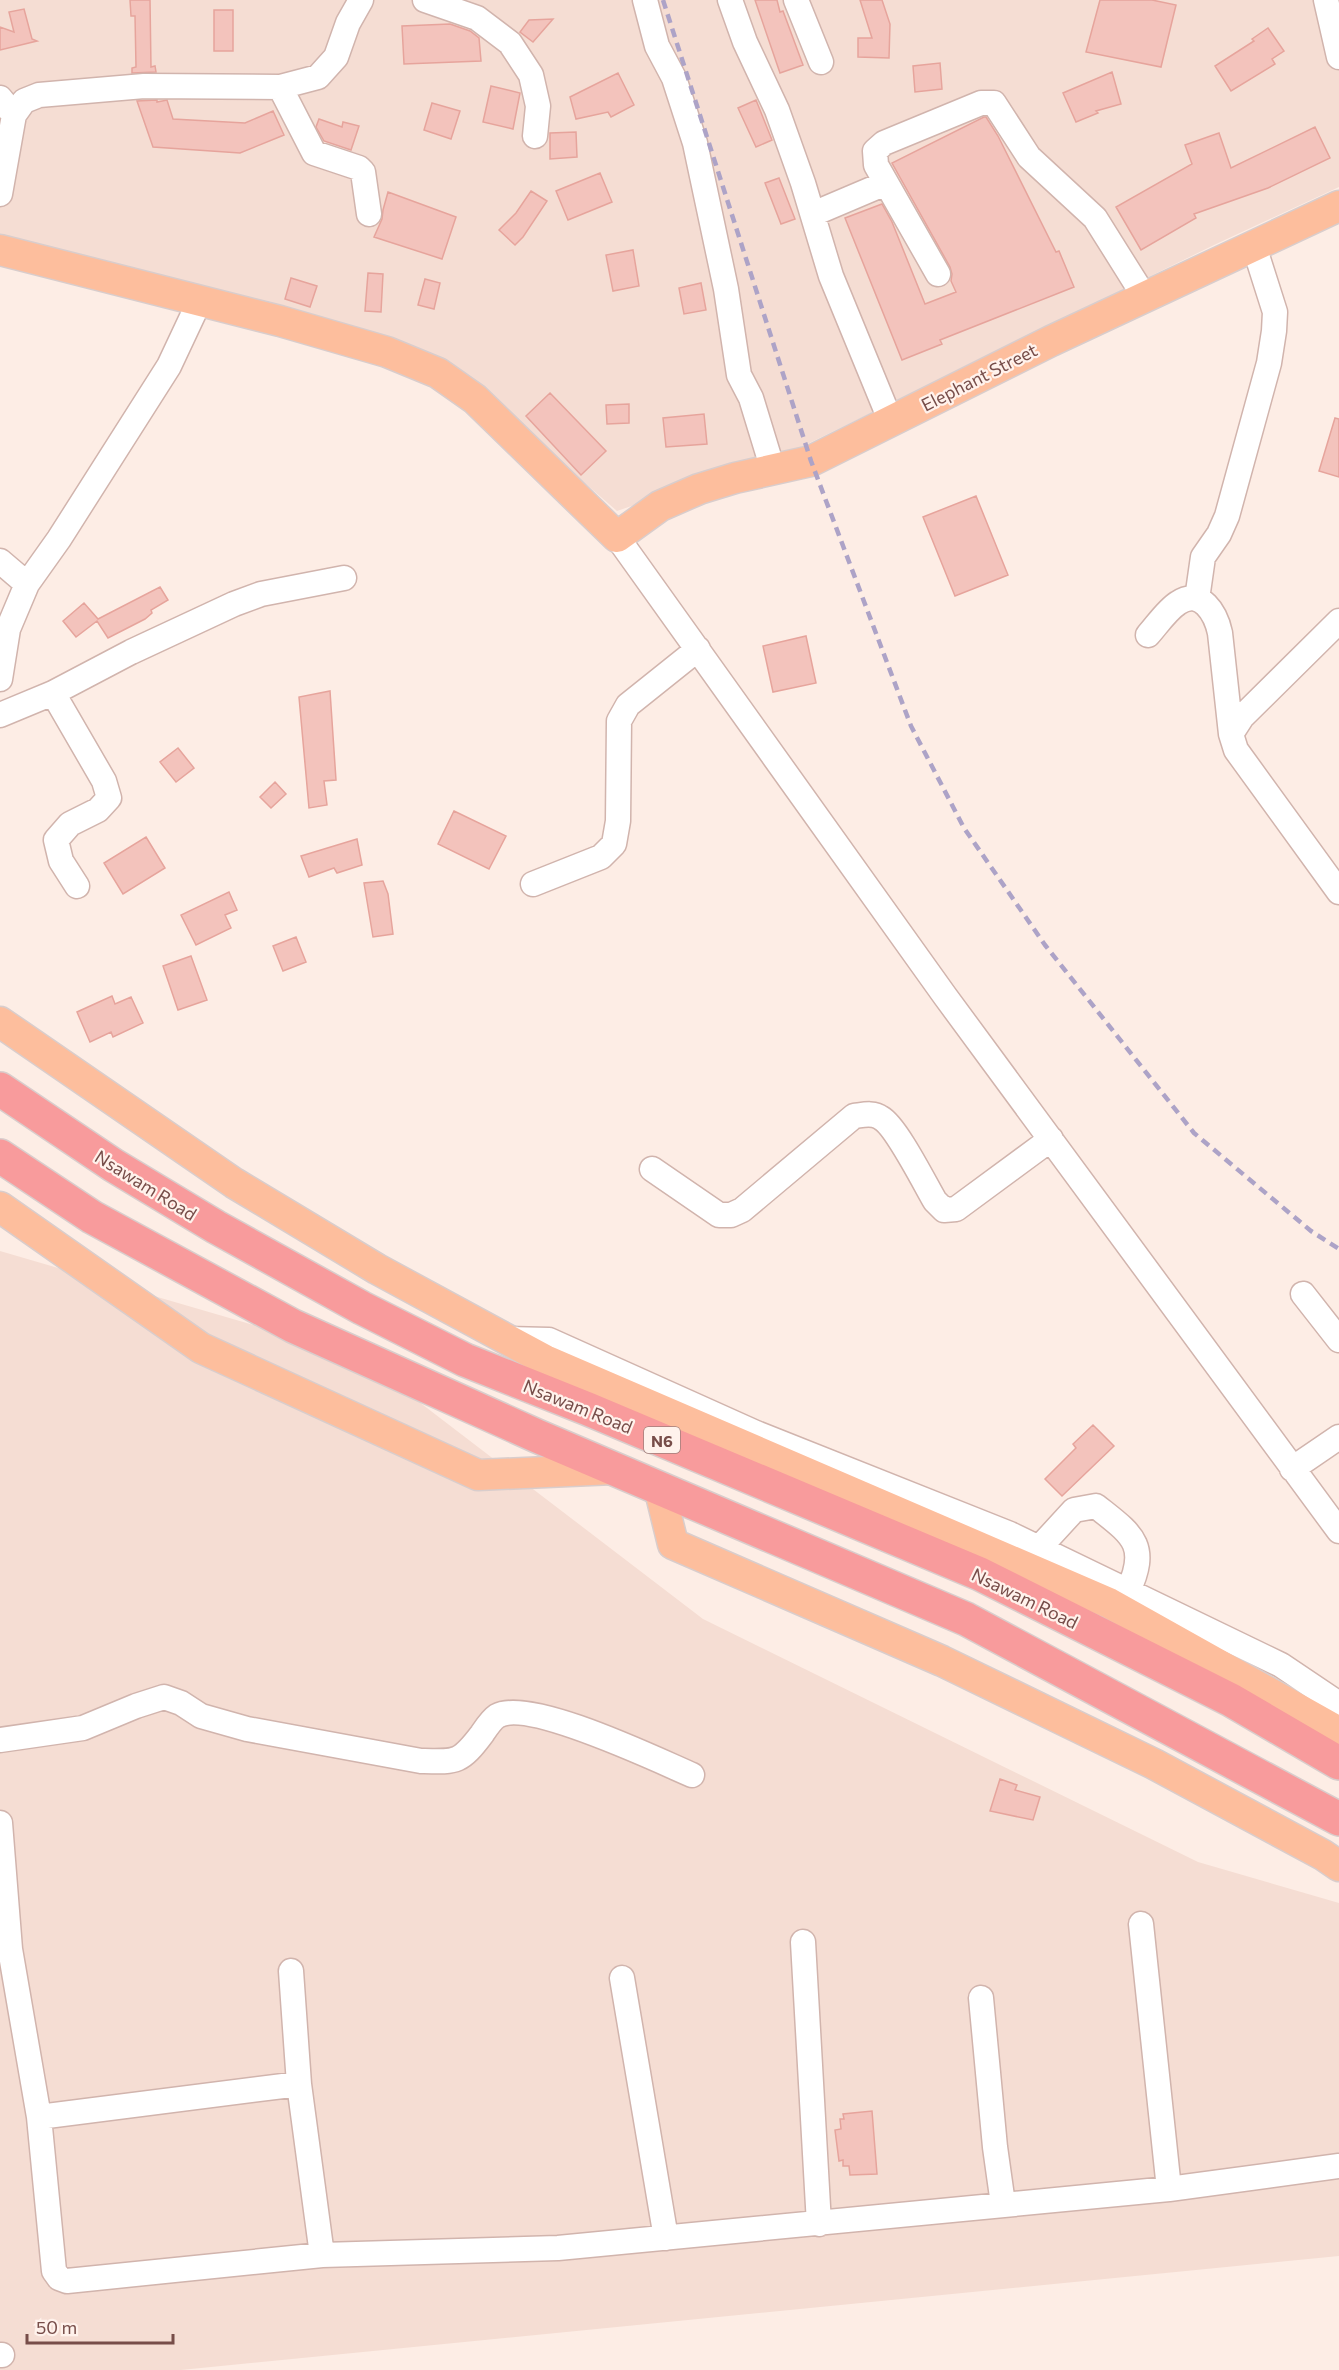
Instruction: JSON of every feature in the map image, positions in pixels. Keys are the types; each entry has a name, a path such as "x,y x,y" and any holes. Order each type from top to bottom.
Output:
{"highway":[{"name":"Nsawam Road","path":"0,1089 113,1165 216,1227 362,1308 445,1350 980,1574 1231,1700 1339,1763"},
{"name":"N6","path":"0,1156 92,1217 293,1326 614,1469 966,1620 1339,1819"}],"main road":[{"name":"Elephant Street","path":"617,537 660,506 699,489 811,461 1143,296 1339,206"},
{"path":"0,250 200,300 387,352 438,373 475,399 617,537"},
{"path":"0,1022 234,1183 377,1269 504,1339 545,1360 1109,1603 1339,1732"},
{"path":"0,1207 201,1348 478,1475 614,1469"},
{"path":"658,1487 673,1544 942,1661 1154,1764 1323,1855 1339,1866"}],"street":[{"path":"0,194 7,107 39,95 144,86 280,87 318,76 336,57 348,23 361,0"},
{"path":"425,0 477,18 510,44 531,75 538,106 536,136"},
{"path":"645,0 657,46 674,78 695,143 726,289 739,375 751,398 773,470"},
{"path":"730,0 745,42 777,110 813,214 831,276 891,422"},
{"path":"796,0 821,62"},
{"path":"1326,0 1339,57"},
{"path":"280,87 314,153 359,168 363,172 369,214"},
{"path":"938,274 876,165 875,151 884,143 981,103 994,103 1029,157 1095,218 1143,296"},
{"path":"813,214 886,183"},
{"path":"1197,599 1203,557 1219,534 1227,516 1269,363 1275,312 1254,246"},
{"path":"0,679 8,629 27,584 59,539 169,366 200,300"},
{"path":"617,537 1051,1139 1339,1531"},
{"path":"0,561 27,584"},
{"path":"0,715 53,693 131,652 234,604 261,594 344,578"},
{"path":"1148,635 1177,603 1189,598 1197,599 1212,609 1217,619 1231,734 1236,750 1339,892"},
{"path":"1231,734 1242,717 1339,621"},
{"path":"533,884 601,856 615,844 618,821 619,721 628,705 698,649"},
{"path":"53,693 104,781 109,798 98,810 70,824 56,840 61,861 77,886"},
{"path":"652,1169 719,1215 731,1215 742,1210 854,1116 871,1114 883,1118 935,1201 944,1210 956,1209 1051,1139"},
{"path":"1303,1294 1339,1340"},
{"path":"504,1339 549,1340 756,1433 999,1530 1281,1665 1339,1704"},
{"path":"1292,1468 1339,1437"},
{"path":"1040,1548 1074,1510 1096,1506 1129,1533 1135,1545 1138,1559 1137,1574 1128,1591"},
{"path":"0,1740 83,1728 164,1697 181,1703 201,1716 247,1729 421,1761 447,1762 460,1759 496,1716 512,1712 532,1714 597,1734 692,1775"},
{"path":"0,1824 10,1949 39,2117 54,2271 59,2278 67,2281 322,2256 558,2248 1169,2189 1339,2166"},
{"path":"1141,1924 1169,2189"},
{"path":"803,1942 819,2224"},
{"path":"291,1971 299,2084 322,2256"},
{"path":"622,1978 666,2238"},
{"path":"981,1998 995,2147 1003,2204"},
{"path":"39,2117 299,2084"}],"shaded area":[{"path":"0,0 1339,0 1339,187 1214,245 795,450 617,511 457,372 0,238"},
{"path":"0,1251 359,1356 703,1619 1198,1862 1339,1903 1339,2256 181,2370 0,2370"}],"building":[{"path":"130,0 150,0 151,67 155,66 156,72 132,73 132,68 136,67 135,16 131,16"},
{"path":"755,0 777,0 803,65 780,73"},
{"path":"860,0 882,0 890,24 889,58 858,57 858,38 872,38"},
{"path":"1100,0 1152,0 1176,5 1161,67 1086,52"},
{"path":"24,9 32,39 37,41 0,50 0,27 14,32 9,12"},
{"path":"214,10 233,10 233,51 214,51"},
{"path":"553,19 533,42 520,32 529,20"},
{"path":"450,24 470,31 479,38 481,61 404,64 402,26"},
{"path":"1268,28 1284,51 1272,59 1275,64 1231,91 1215,66 1254,41 1252,39"},
{"path":"940,63 942,89 915,92 913,66"},
{"path":"1112,72 1121,104 1096,111 1098,113 1076,122 1063,93"},
{"path":"618,73 634,105 611,117 608,112 576,119 570,97"},
{"path":"491,86 520,93 513,129 483,122"},
{"path":"157,100 157,102 167,100 173,119 245,123 273,111 284,135 240,153 153,147 137,101"},
{"path":"756,100 772,140 756,147 738,108"},
{"path":"432,103 460,111 451,139 424,130"},
{"path":"984,117 998,136 1056,252 1059,251 1074,287 940,340 942,344 902,360 845,218 882,204 892,222 925,304 956,292 951,281 950,267 892,163"},
{"path":"319,119 342,127 343,122 359,126 351,150 324,141 316,127"},
{"path":"1315,127 1330,158 1268,188 1194,214 1196,218 1141,250 1116,207 1192,164 1185,145 1219,133 1231,168"},
{"path":"576,132 577,157 550,159 550,133"},
{"path":"600,173 612,202 568,220 556,191"},
{"path":"779,178 795,219 781,224 765,183"},
{"path":"531,191 547,201 515,245 499,230 516,213"},
{"path":"388,192 456,217 442,259 374,237 382,219"},
{"path":"633,250 639,286 613,291 606,255"},
{"path":"368,273 383,274 381,312 365,311"},
{"path":"291,278 317,286 310,307 285,299"},
{"path":"425,279 440,283 434,309 418,305"},
{"path":"701,283 706,310 684,314 679,288"},
{"path":"550,393 606,451 581,475 526,416"},
{"path":"629,404 629,423 607,424 606,405"},
{"path":"704,414 707,444 666,447 663,418"},
{"path":"1335,418 1339,419 1339,477 1319,471"},
{"path":"976,496 1008,575 955,596 923,517"},
{"path":"160,587 168,600 151,610 152,613 145,619 108,638 97,621 76,637 63,621 84,603 98,619"},
{"path":"806,636 816,683 773,692 763,646"},
{"path":"330,691 336,780 324,781 327,805 309,808 299,697"},
{"path":"178,748 194,768 176,782 160,762"},
{"path":"275,782 286,794 271,808 260,797"},
{"path":"454,811 506,836 489,869 438,844"},
{"path":"146,837 165,868 123,894 104,863"},
{"path":"357,839 362,865 337,873 334,868 309,877 301,856"},
{"path":"383,881 388,894 393,934 373,937 364,883"},
{"path":"229,892 237,910 225,915 231,928 196,945 181,915"},
{"path":"296,937 306,962 283,971 273,946"},
{"path":"191,956 207,1000 178,1010 163,966"},
{"path":"112,996 115,1004 131,997 143,1023 113,1037 111,1032 90,1042 77,1012"},
{"path":"1093,1425 1114,1446 1062,1496 1045,1479 1076,1448 1073,1444"},
{"path":"1000,1779 1017,1785 1015,1790 1040,1797 1033,1820 990,1811"},
{"path":"872,2111 877,2174 850,2175 849,2166 843,2166 843,2160 839,2161 835,2130 841,2129 840,2119 844,2119 843,2114"}],"railway":[{"path":"663,0 811,461 911,726 964,828 1045,945 1194,1133 1311,1231 1339,1249"}]}
